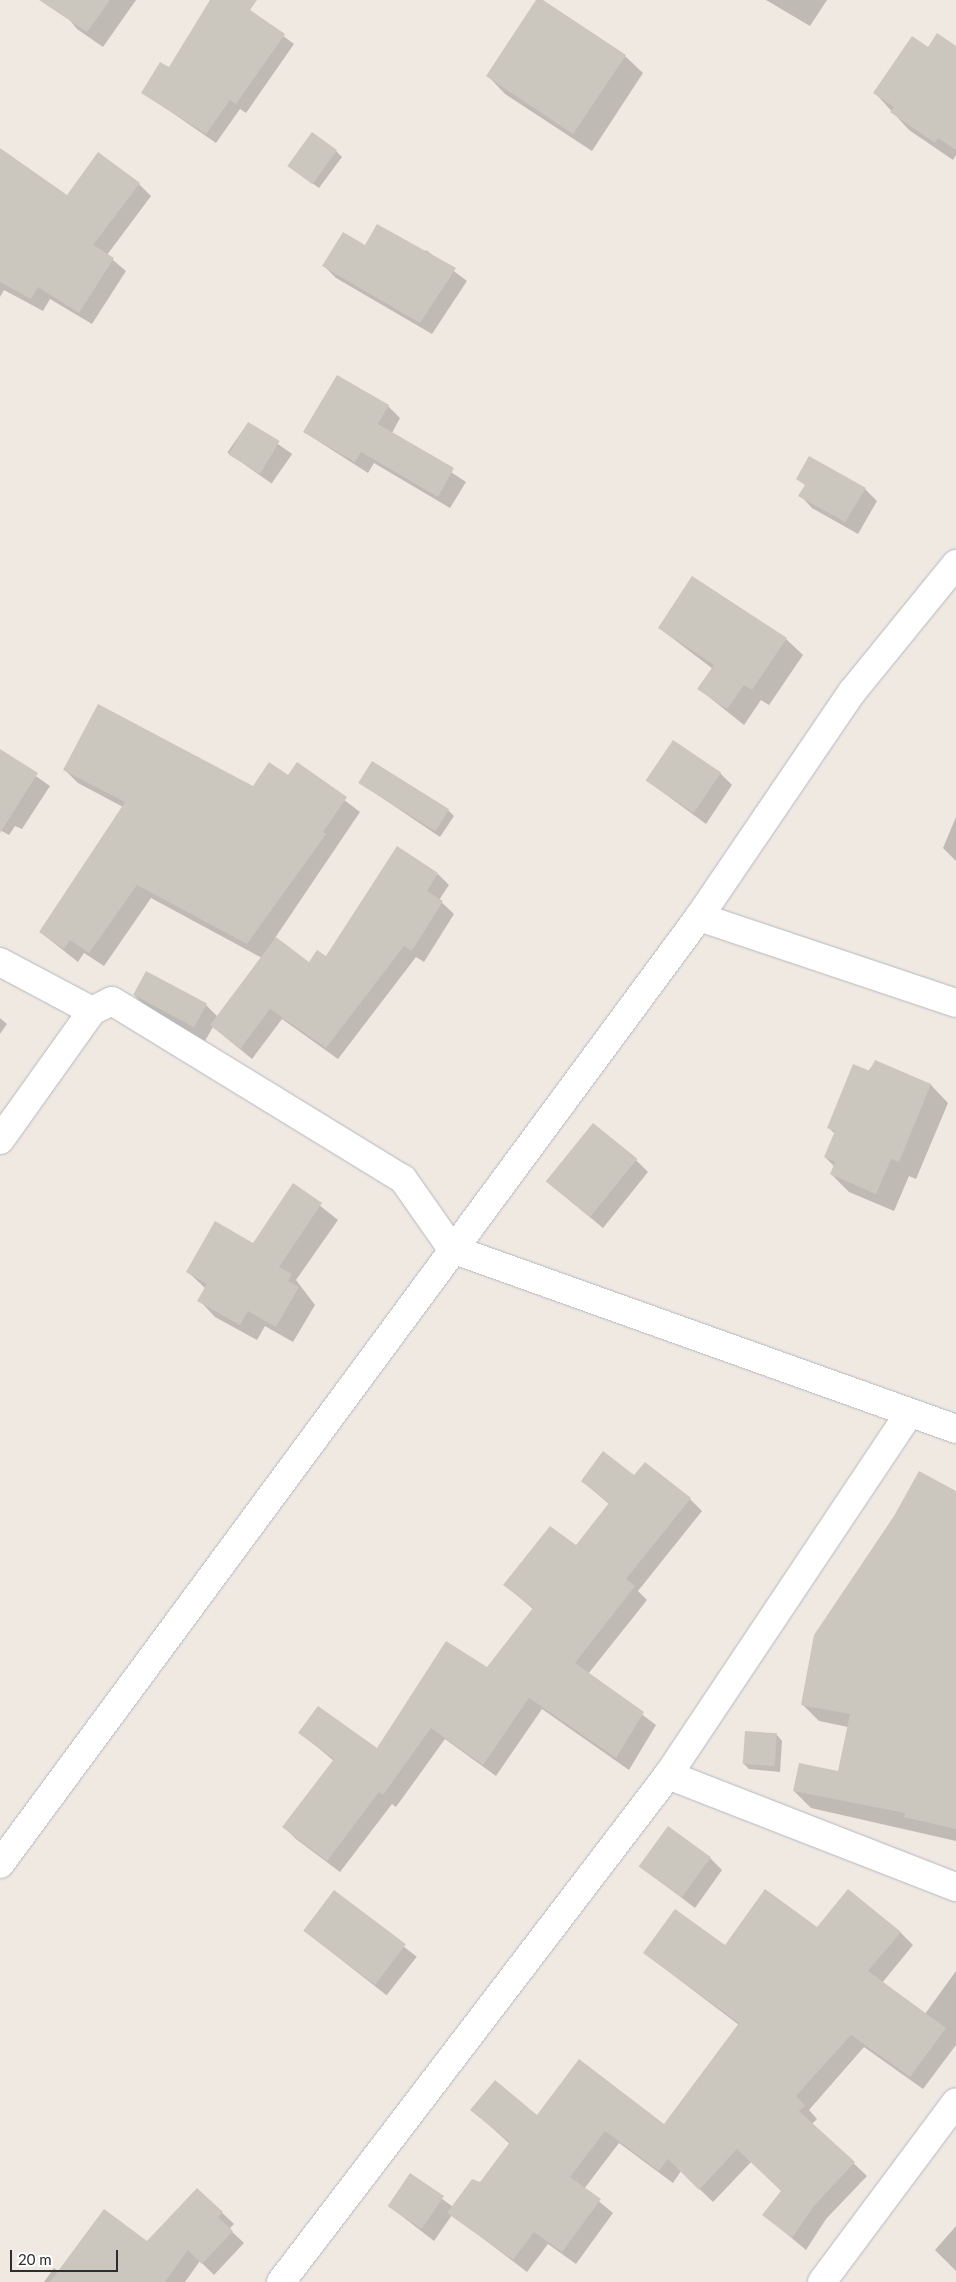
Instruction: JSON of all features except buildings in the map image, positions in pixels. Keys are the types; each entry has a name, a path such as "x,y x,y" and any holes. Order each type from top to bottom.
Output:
{"street":[{"path":"0,1864 452,1249 700,917 852,692 956,564"},
{"path":"700,917 956,1003"},
{"path":"0,962 92,1011"},
{"path":"0,1140 92,1011 112,1001 402,1179 452,1249 908,1415 956,1429"},
{"path":"281,2282 668,1775 908,1415"},
{"path":"668,1775 956,1887"},
{"path":"822,2282 956,2102"}]}
